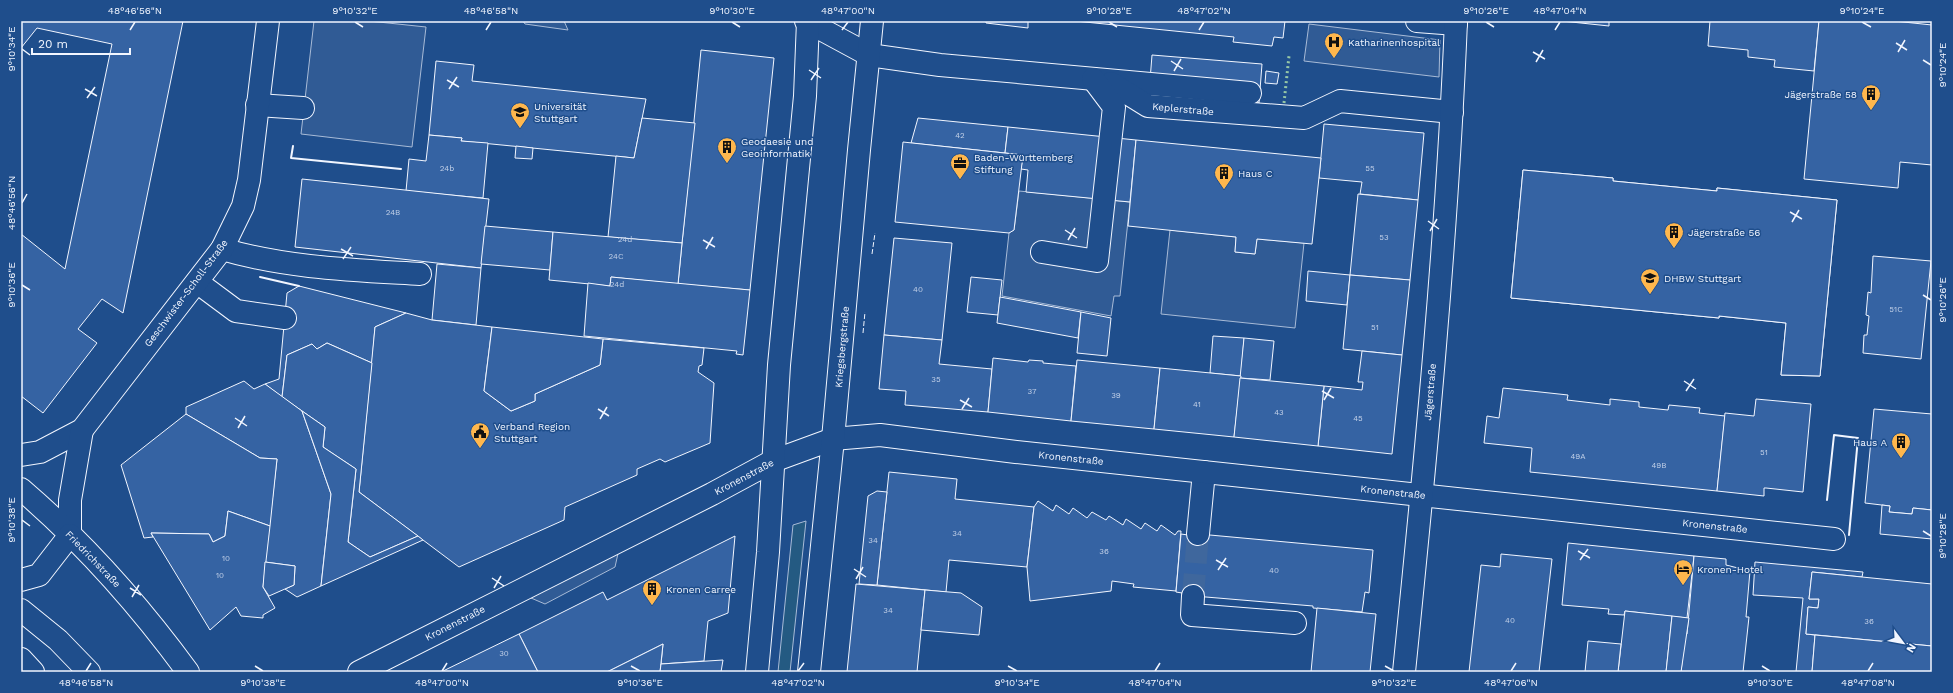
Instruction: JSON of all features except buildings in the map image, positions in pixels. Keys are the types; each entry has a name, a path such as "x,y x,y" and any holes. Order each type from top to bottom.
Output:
{"street":[{"name":"Geschwister-Scholl-Straße","path":"21,455 40,452 82,430 222,249 243,206 249,180 268,21"},
{"path":"757,672 768,552 779,365 805,96 807,21"},
{"name":"Keplerstraße","path":"807,21 869,55 940,65 1100,80 1148,106 1304,118 1340,101 1452,112"},
{"name":"Kriegsbergstraße","path":"809,672 833,439 859,143 872,21"},
{"path":"1417,21 1456,23"},
{"name":"Jägerstraße","path":"1404,672 1422,495 1452,112 1456,23"},
{"path":"1100,80 1250,93"},
{"path":"1042,252 1097,261 1114,106 1100,80"},
{"path":"257,105 304,108"},
{"path":"222,249 247,256 294,265 420,274"},
{"path":"197,282 236,311 285,318"},
{"name":"Geschwister-Scholl-Straße","path":"70,534 70,500 82,430"},
{"name":"Kronenstraße","path":"359,672 712,494 773,461 833,439 880,435 904,437 1016,452 1834,539"},
{"path":"1198,534 1204,472"},
{"name":"Friedrichstraße","path":"21,489 70,534 109,573 163,637 188,672"},
{"path":"21,580 39,575 70,534"},
{"path":"1193,596 1192,615 1295,623"},
{"path":"21,610 58,640 90,672"},
{"path":"21,659 33,672"}],"shaded area":[{"path":"314,21 369,21 426,27 412,147 301,134"},
{"path":"523,21 564,21 568,30 525,24"},
{"path":"1309,24 1440,40 1439,77 1304,61"},
{"path":"1019,191 1130,202 1120,296 1114,296 1111,316 1002,296 1009,233 1014,230"},
{"path":"1170,230 1236,237 1235,252 1255,254 1257,239 1304,243 1295,328 1161,314"},
{"path":"806,521 790,672 778,672 793,525"},
{"path":"619,549 615,567 545,604 531,598"}],"tunnel":[{"path":"1193,596 1198,534"}],"hedge":[{"path":"1284,103 1289,56"}],"fence":[{"path":"872,254 875,233"},
{"path":"863,333 865,312"}],"wall":[{"path":"293,146 291,158 401,169"},
{"path":"260,277 299,286"},
{"path":"1827,500 1834,435 1858,438 1849,535"}],"place":[{"name":"Katharinenhospital","path":"1334,59"},
{"name":"Jägerstraße 58","path":"1871,111"},
{"name":"Universität Stuttgart","path":"520,129"},
{"name":"Geodaesie und Geoinformatik","path":"727,164"},
{"name":"Baden-Württemberg Stiftung","path":"960,180"},
{"name":"Haus C","path":"1224,190"},
{"name":"Jägerstraße 56","path":"1674,249"},
{"name":"DHBW Stuttgart","path":"1650,295"},
{"name":"Verband Region Stuttgart","path":"480,449"},
{"name":"Haus A","path":"1901,459"},
{"name":"Kronen-Hotel","path":"1683,586"},
{"name":"Kronen Carree","path":"652,606"}]}
